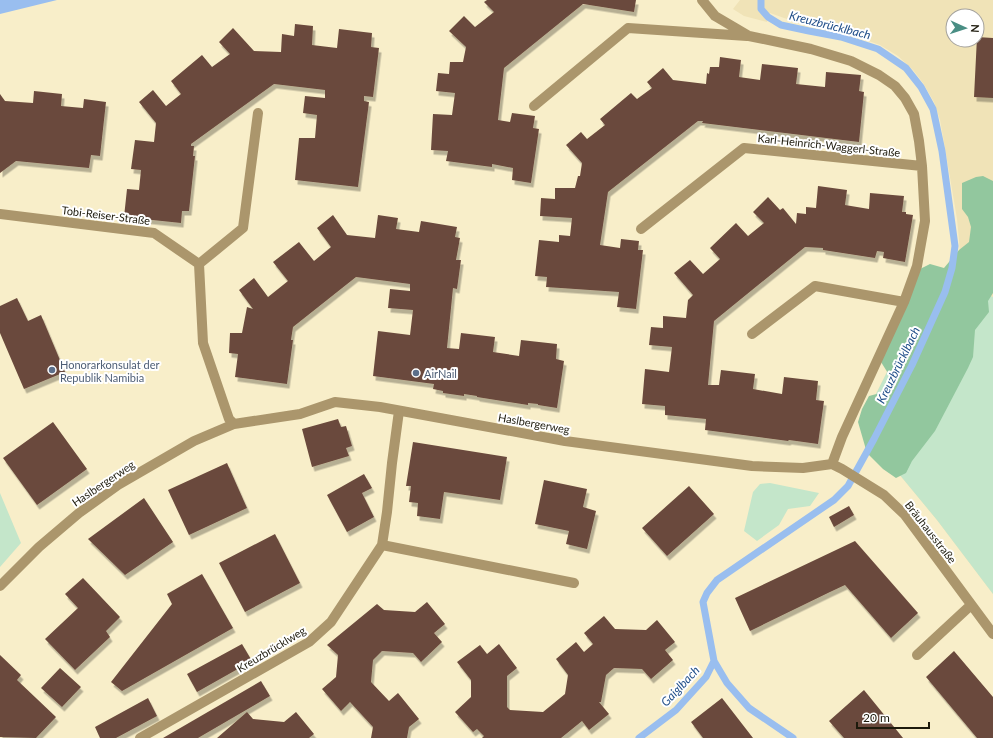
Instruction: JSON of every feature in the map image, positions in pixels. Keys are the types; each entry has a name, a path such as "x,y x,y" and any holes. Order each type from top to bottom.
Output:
{"street":[{"path":"702,0 715,16 749,36"},
{"path":"534,106 628,28 749,36 811,49 851,61 879,75 894,86 905,98 914,114 922,166 925,221 917,266 904,302 842,437 832,464"},
{"path":"232,421 203,343 199,264 244,228 258,113"},
{"name":"Karl-Heinrich-Waggerl-Straße","path":"641,229 744,148 922,166"},
{"name":"Tobi-Reiser-Straße","path":"0,214 154,233 199,264"},
{"path":"752,334 815,286 904,302"},
{"name":"Haslbergerweg","path":"0,586 39,547 79,513 126,480 194,441 232,421 300,414 335,402 380,407 565,441 752,466 803,468 832,464"},
{"name":"Kreuzbrücklweg","path":"140,738 309,642 331,622 382,546 388,512 392,463 399,411"},
{"name":"Bräuhausstraße","path":"832,464 874,488 884,495 905,515 993,634"},
{"path":"382,546 574,583"},
{"path":"917,656 971,605"}],"shaded area":[{"path":"740,0 993,0 993,594 937,520 899,474 864,418 937,272 953,278 960,254 957,219 945,148 940,120 934,102 923,83 913,70 898,56 880,45 855,36 798,23 770,13 767,22 744,16 733,9"}],"green space":[{"path":"983,176 993,181 993,293 988,301 989,312 975,330 973,357 935,431 912,461 906,473 896,478 883,469 867,453 858,422 862,409 869,396 884,392 891,378 881,362 920,269 930,264 944,268 959,250 969,242 971,227 968,217 962,209 962,183 976,177"},
{"path":"937,272 993,297 993,594 937,520 899,474 864,418"},
{"path":"770,483 819,493 810,506 788,509 779,525 757,541 744,531 753,492 760,484"},
{"path":"0,493 21,543 0,567"}],"water":[{"path":"0,0 57,0 0,14"}],"building":[{"path":"487,0 636,0 634,12 583,4 504,68 498,120 510,122 512,113 535,116 533,128 539,129 531,183 512,180 513,168 492,164 492,167 446,161 448,151 431,150 433,114 452,115 455,93 436,91 438,73 449,74 450,62 463,62 466,47 449,31 464,16 475,27 494,12 484,2"},
{"path":"295,24 313,26 312,45 337,48 339,29 372,33 371,47 379,48 373,97 364,96 364,101 369,102 358,187 295,180 299,138 315,138 317,115 303,113 305,96 325,98 325,90 274,84 191,144 191,146 194,146 193,156 195,156 189,211 182,211 181,223 124,217 127,189 139,190 141,170 131,169 135,140 154,142 156,123 139,102 153,90 166,106 181,94 171,81 202,55 212,67 230,54 219,42 233,28 254,51 281,52 282,34 294,36"},
{"path":"985,38 993,38 993,98 974,97 976,48 985,48"},
{"path":"720,57 741,60 739,77 760,80 762,64 798,68 796,84 825,87 826,72 861,75 859,91 864,92 859,142 702,123 703,121 698,121 608,192 600,245 620,248 621,239 639,241 638,250 643,250 636,309 617,307 619,292 546,287 547,277 535,276 539,240 559,242 559,235 570,236 572,218 540,216 541,198 555,199 555,188 575,188 578,176 580,176 582,163 566,145 581,132 587,139 605,125 600,119 631,93 637,99 652,88 647,82 663,68 673,80 706,84 707,73 709,74 710,67 719,67"},
{"path":"34,91 62,94 61,106 83,108 84,99 106,102 100,156 91,155 89,168 16,161 0,173 0,94 5,101 33,103"},
{"path":"818,186 847,190 845,205 869,209 870,193 904,196 902,212 913,215 905,262 883,258 884,252 877,251 875,258 823,250 823,248 805,247 714,321 708,385 719,385 721,370 755,374 753,389 782,394 784,377 818,381 816,400 824,401 818,444 705,430 706,419 665,415 665,406 642,404 645,369 669,372 672,347 649,345 651,327 663,328 663,316 686,318 688,300 693,295 674,273 690,260 703,274 720,259 710,248 736,223 748,236 764,223 753,212 768,197 780,210 783,208 796,224 797,213 806,214 806,207 816,208"},
{"path":"333,215 347,235 375,238 378,215 398,218 396,229 419,232 421,221 457,227 455,237 460,238 456,260 461,260 457,289 453,288 447,348 459,349 461,333 495,337 493,352 519,356 521,340 557,344 556,359 564,361 557,408 538,404 528,403 528,405 464,394 464,396 443,393 443,391 433,389 434,384 373,376 378,331 410,335 413,310 388,308 390,289 410,291 410,284 356,277 293,327 291,340 293,340 287,384 235,377 238,354 229,353 230,333 242,333 247,307 253,309 239,290 254,278 268,297 288,281 273,262 299,242 314,261 331,247 317,228"},
{"path":"17,298 28,321 41,315 65,372 24,389 0,333 0,306"},
{"path":"338,419 341,427 346,426 352,446 346,448 349,456 312,467 302,429"},
{"path":"53,422 87,469 37,505 3,458"},
{"path":"413,442 507,457 500,500 444,492 440,519 417,516 418,503 409,502 411,486 406,486"},
{"path":"227,463 247,508 189,535 168,490"},
{"path":"364,474 372,488 362,493 374,517 347,532 327,495"},
{"path":"544,480 587,489 583,507 596,511 587,549 566,544 569,531 535,524"},
{"path":"689,486 714,514 667,556 642,528"},
{"path":"144,498 173,542 125,575 88,539"},
{"path":"849,506 854,515 834,527 829,517"},
{"path":"275,534 300,583 245,612 219,563"},
{"path":"855,541 918,613 891,638 845,585 750,631 735,598"},
{"path":"202,574 233,628 122,691 111,682 172,604 167,594"},
{"path":"83,578 120,617 106,631 110,637 75,670 45,639 78,608 65,594"},
{"path":"427,602 445,624 434,633 442,642 421,662 413,653 382,651 373,660 371,682 389,701 398,693 419,719 409,727 407,738 371,738 373,727 350,702 341,711 322,689 336,677 338,655 327,645 377,604 384,610 415,612"},
{"path":"604,616 615,629 646,630 657,620 675,642 665,650 673,660 651,679 642,669 614,668 606,675 601,702 599,702 609,714 589,730 582,721 561,738 482,738 484,736 477,729 473,732 455,712 471,697 471,680 457,662 480,645 487,654 499,644 517,668 507,676 507,707 510,710 543,712 565,694 568,675 556,659 576,642 584,652 593,644 584,633"},
{"path":"242,644 252,661 197,692 187,674"},
{"path":"954,651 993,697 993,738 977,738 926,677"},
{"path":"0,655 21,675 17,680 56,717 36,738 0,737"},
{"path":"60,668 81,687 62,707 41,688"},
{"path":"261,681 270,696 198,738 163,738"},
{"path":"864,690 903,738 844,738 829,721"},
{"path":"148,698 157,716 116,738 100,738 95,727"},
{"path":"722,698 753,738 703,738 691,722"},
{"path":"247,712 253,719 284,722 296,712 314,734 309,738 217,738"}],"waterway":[{"name":"Kreuzbrücklbach","path":"761,0 761,9 768,17 781,25 841,37 878,49 906,68 921,87 933,109 942,151 955,246 952,268 945,292 912,365 848,486 834,500 717,580 707,593 703,602 714,661 727,683 749,708 793,738"},
{"name":"Gaiglbach","path":"639,738 676,710 706,677 714,661"}],"place":[{"name":"Honorarkonsulat der Republik Namibia","path":"52,370"},
{"name":"AirNail","path":"416,373"}]}
